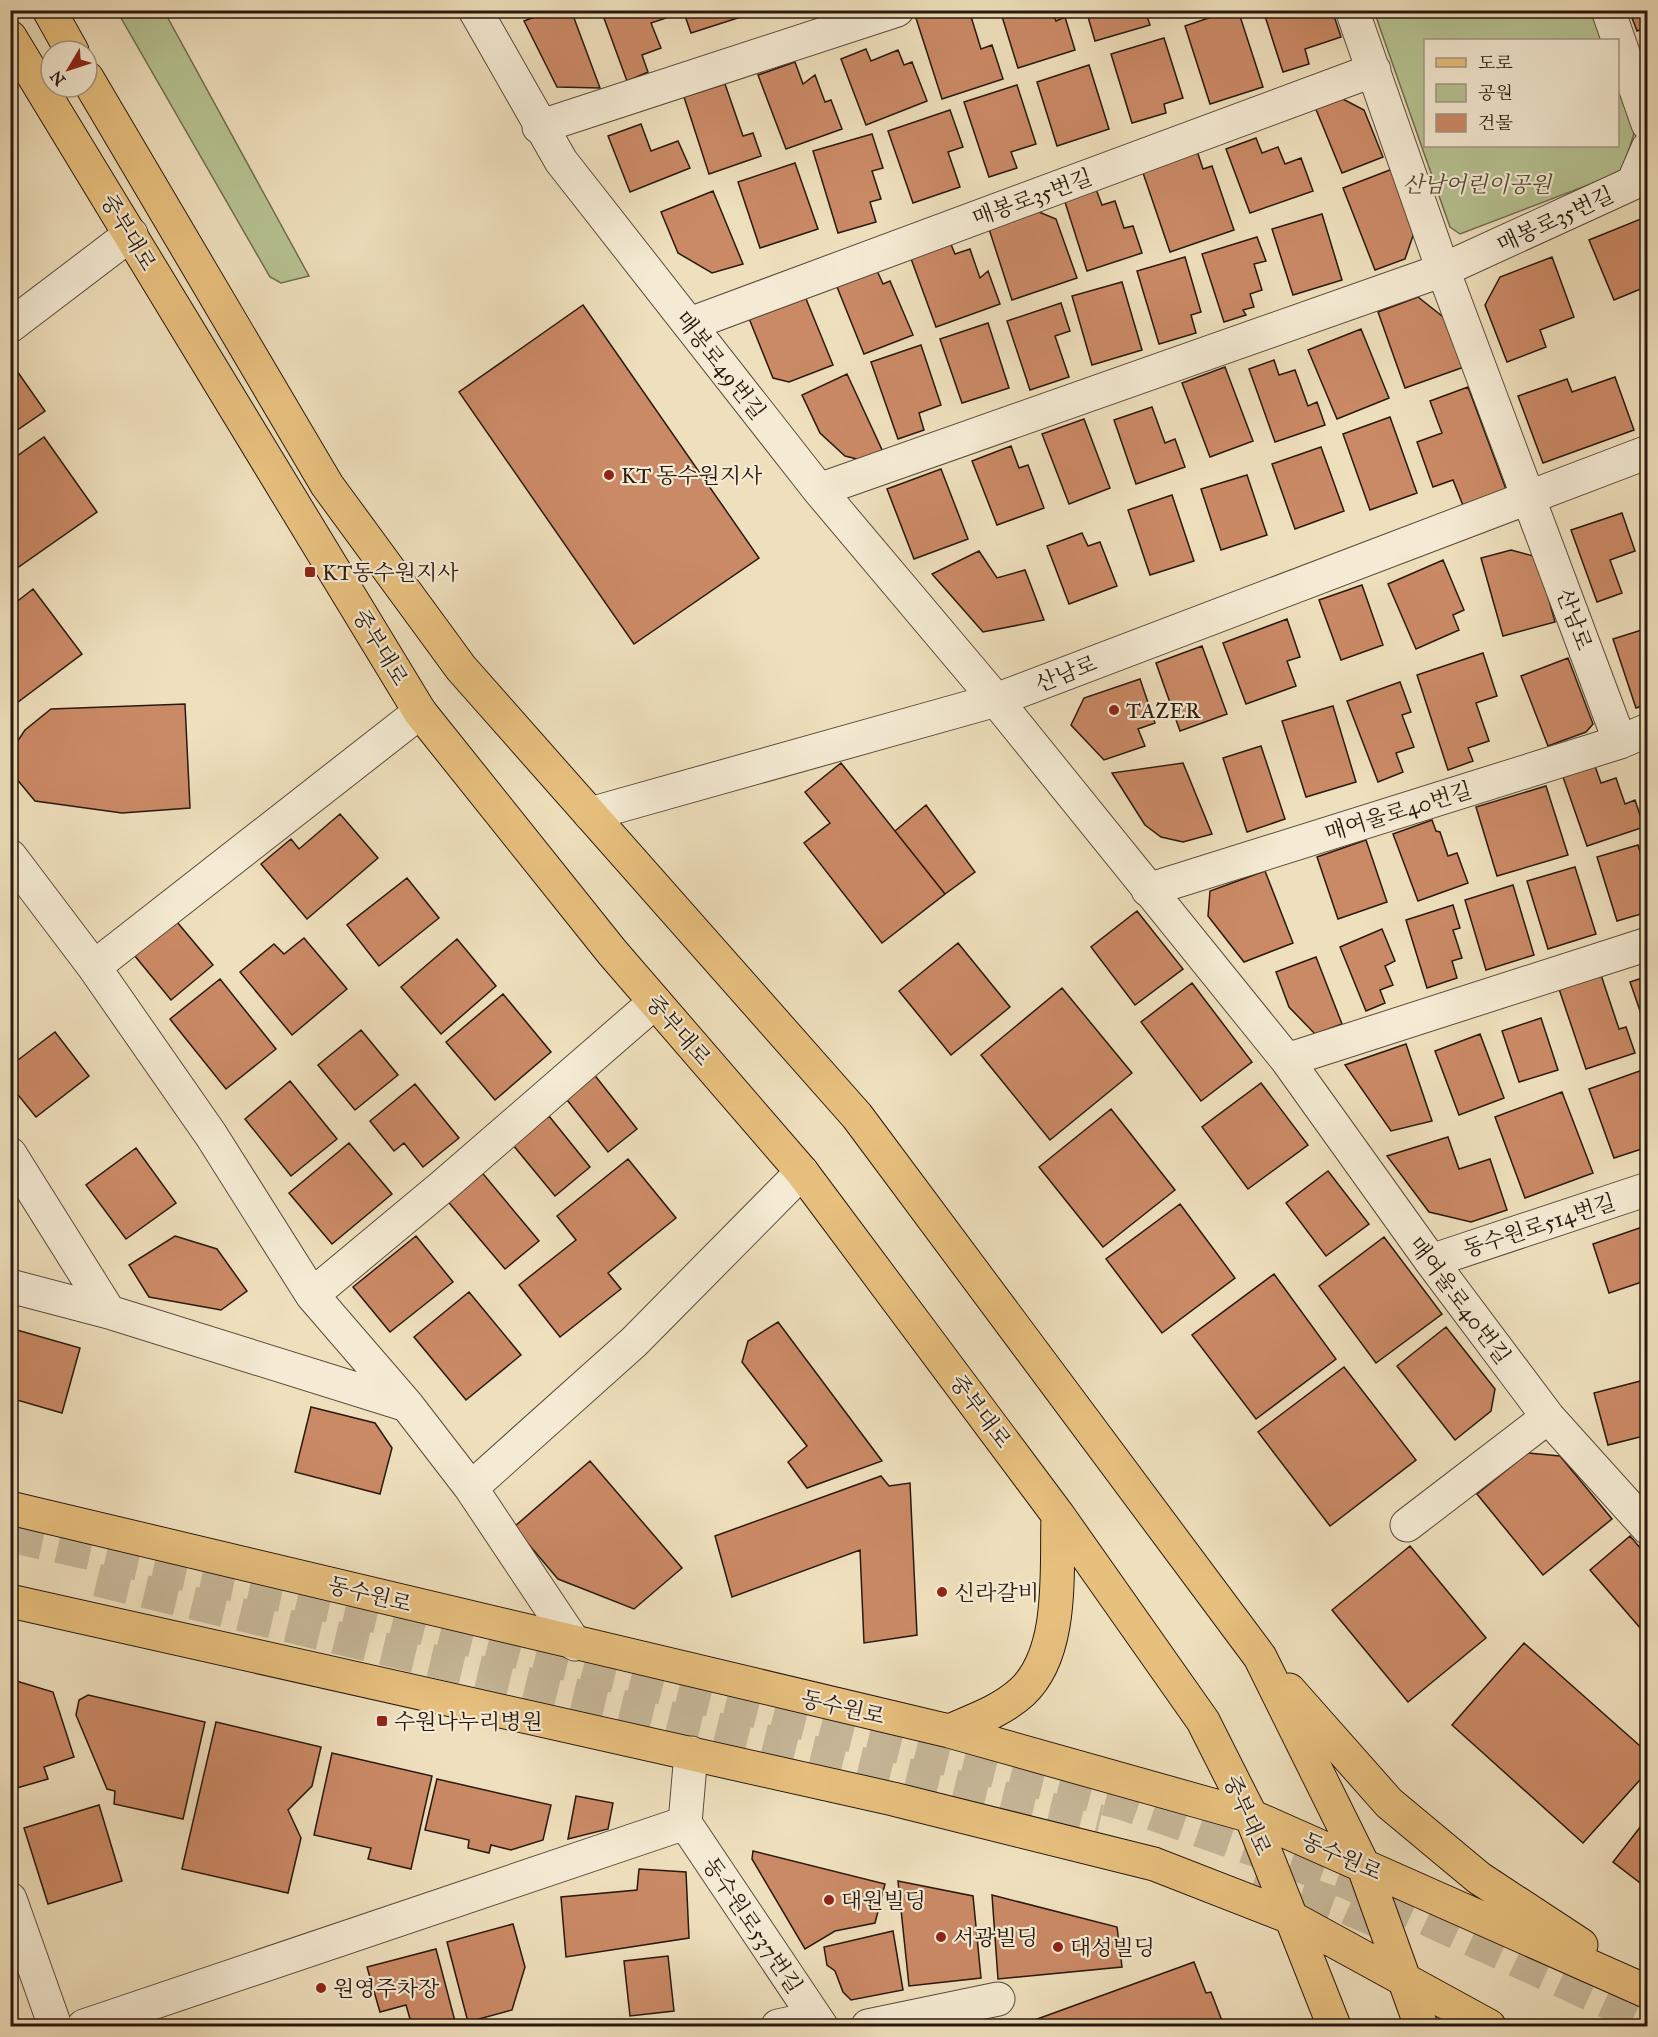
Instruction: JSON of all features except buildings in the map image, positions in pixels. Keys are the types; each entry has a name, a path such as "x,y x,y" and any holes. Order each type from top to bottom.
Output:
{"main road":[{"path":"49,10 65,39"},
{"name":"중부대로","path":"10,37 420,712 655,1002 802,1172 1058,1515 1203,1721 1251,1816 1334,2026"},
{"name":"중부대로","path":"99,98 327,485 461,668 857,1116 1260,1657 1363,1865 1421,2026"},
{"name":"동수원로","path":"10,1508 949,1731 1251,1816 1647,1990"},
{"path":"949,1731 999,1709 1023,1691 1043,1664 1055,1618 1058,1515"},
{"path":"10,1601 893,1799 1154,1864 1290,1917 1489,2026"},
{"path":"1260,1657 1389,1803 1479,1878 1647,1990"}],"street":[{"name":"매봉로49번길","path":"475,10 539,127 561,161 819,490 996,700"},
{"path":"539,127 897,10"},
{"path":"1352,10 1443,270 1529,497"},
{"path":"1608,10 1618,39"},
{"path":"1619,42 1647,124"},
{"name":"매봉로35번길","path":"690,324 1374,70"},
{"name":"매봉로35번길","path":"819,490 1443,270 1633,183 1647,148"},
{"path":"10,326 130,234"},
{"name":"산남로","path":"590,814 996,700 1647,452"},
{"name":"산남로","path":"1529,497 1634,736"},
{"name":"매여울로40번길","path":"996,700 1287,1060 1431,1261 1548,1417 1647,1528"},
{"path":"94,967 420,712"},
{"name":"매여울로40번길","path":"1148,890 1634,736"},
{"path":"10,856 94,967 211,1135 312,1295 407,1405 471,1488 575,1644"},
{"path":"1287,1060 1647,944"},
{"path":"312,1295 443,1186 655,1002"},
{"path":"10,1154 109,1312"},
{"path":"471,1488 634,1342 802,1172"},
{"name":"동수원로514번길","path":"1431,1261 1647,1189"},
{"path":"10,1286 109,1312 407,1405"},
{"path":"1407,1525 1548,1417"},
{"path":"84,2026 685,1822 692,1754"},
{"name":"동수원로537번길","path":"685,1822 818,2022"},
{"path":"10,1899 55,2026"},
{"path":"868,2026 998,1999"},
{"path":"778,2026 818,2022"}],"green space":[{"path":"117,11 164,11 309,276 281,283 270,277"},
{"name":"산남어린이공원","path":"1374,11 1596,11 1606,39 1424,39 1424,147 1619,147 1619,77 1636,127 1622,172 1460,234 1450,227"}],"tunnel":[{"path":"10,1536 361,1613 1121,1803 1348,1883 1648,2021"},
{"path":"97,1580 1100,1821"},
{"path":"1256,1875 1345,1907 1381,1923"}],"place":[{"name":"KT 동수원지사","path":"609,475"},
{"name":"KT동수원지사","path":"310,572"},
{"name":"TAZER","path":"1114,710"},
{"name":"신라갈비","path":"942,1592"},
{"name":"수원나누리병원","path":"382,1721"},
{"name":"대원빌딩","path":"829,1900"},
{"name":"서광빌딩","path":"941,1937"},
{"name":"대성빌딩","path":"1058,1947"},
{"name":"원영주차장","path":"321,1988"}]}
